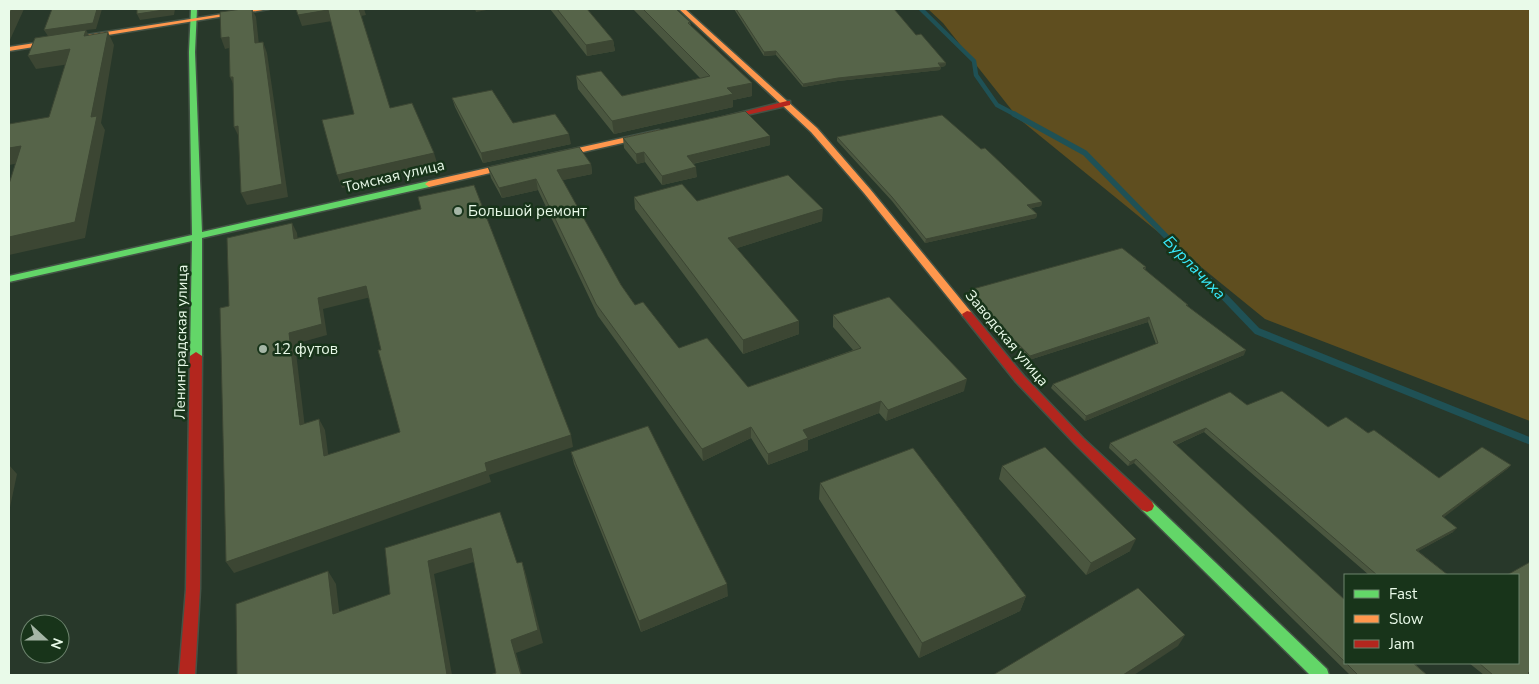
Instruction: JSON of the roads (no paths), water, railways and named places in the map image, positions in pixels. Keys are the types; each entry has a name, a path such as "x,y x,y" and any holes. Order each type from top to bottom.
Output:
{"street":[{"path":"9,48 193,14 266,9"},
{"name":"Заводская улица","path":"682,9 787,103 814,130 868,191 1020,379 1079,441 1322,675"},
{"name":"Ленинградская улица","path":"187,675 193,589 197,236 192,52 193,14"},
{"path":"695,124 787,103"},
{"name":"Томская улица","path":"9,279 666,130"}],"waterway":[{"name":"Бурлачиха","path":"921,9 974,61 976,75 997,105 1016,115"},
{"name":"Бурлачиха","path":"1014,114 1085,153 1190,261"},
{"name":"Бурлачиха","path":"1189,260 1257,331 1530,441"}],"place":[{"name":"Большой ремонт","path":"458,211"},
{"name":"12 футов","path":"263,349"}]}
